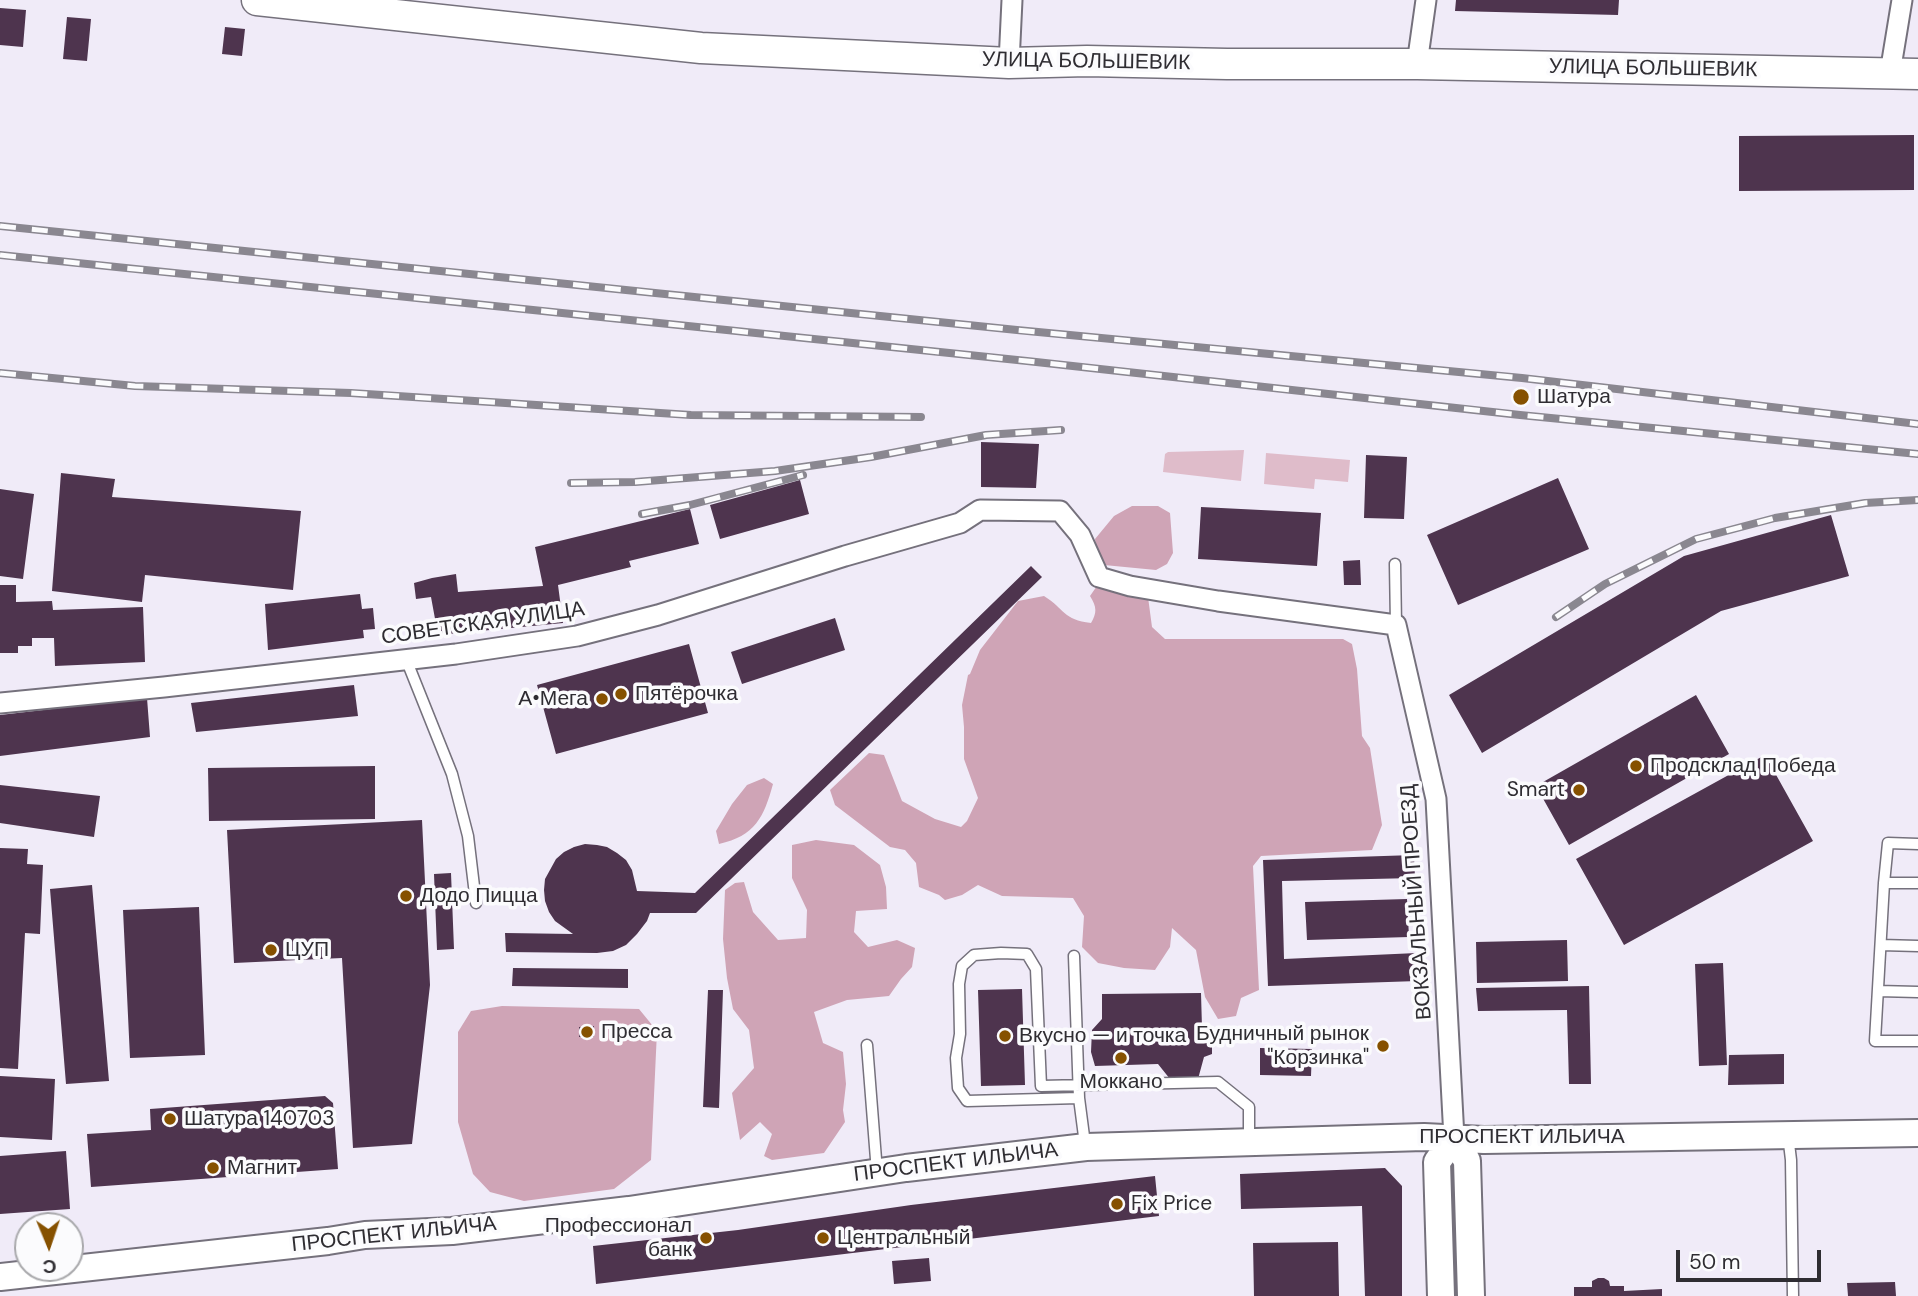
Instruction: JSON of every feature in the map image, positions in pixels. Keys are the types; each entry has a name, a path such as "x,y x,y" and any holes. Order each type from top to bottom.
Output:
{"main road":[{"name":"УЛИЦА БОЛЬШЕВИК","path":"257,0 425,8 701,48 1009,63 1087,61 1417,64 1904,74"}],"street":[{"path":"1009,63 1013,0"},
{"path":"1417,64 1426,0"},
{"path":"1902,0 1904,74"},
{"name":"СОВЕТСКАЯ УЛИЦА","path":"0,703 407,659 577,636 658,615 960,523 980,510 1059,510 1080,535 1100,577 1130,586 1396,625"},
{"name":"ВОКЗАЛЬНЫЙ ПРОЕЗД","path":"1396,625 1436,799 1454,1138"},
{"name":"ПРОСПЕКТ ИЛЬИЧА","path":"0,1277 365,1235 452,1231 629,1210 877,1172 1086,1147 1424,1137 1484,1140 1918,1133"},
{"path":"1441,1296 1437,1161 1454,1138 1467,1161 1471,1296"}],"lane":[{"path":"1395,564 1396,625"},
{"path":"407,659 452,774 468,836 476,904"},
{"path":"1918,844 1888,843 1875,1041 1918,1041"},
{"path":"1884,883 1918,883"},
{"path":"1881,945 1918,946"},
{"path":"1079,1098 967,1101 958,1088 956,1058 960,1034 959,984 962,966 974,955 1027,954 1036,970 1041,1086 1217,1082 1249,1108 1249,1141"},
{"path":"1074,956 1078,1086 1086,1147"},
{"path":"1878,991 1918,992"},
{"path":"867,1045 877,1172"},
{"path":"1787,1135 1791,1160 1793,1296"}],"shaded area":[{"path":"1244,450 1241,481 1163,472 1165,454 1168,452"},
{"path":"1266,453 1350,460 1348,482 1315,479 1314,489 1264,484"},
{"path":"1132,506 1158,506 1170,513 1173,553 1167,564 1156,570 1104,565 1097,560 1095,539 1114,516"},
{"path":"1099,583 1148,597 1152,627 1165,639 1343,639 1352,644 1357,669 1362,736 1370,748 1382,825 1372,850 1261,856 1253,866 1259,990 1241,998 1236,1016 1218,1019 1205,997 1196,950 1172,928 1170,947 1155,970 1098,963 1082,947 1084,916 1073,898 1002,896 978,885 962,895 945,900 919,887 916,863 905,850 890,847 835,805 830,790 869,753 884,755 902,801 935,819 961,827 967,821 978,798 964,759 962,705 968,675 980,650 1018,601 1044,596 1069,617 1091,623 1095,610 1090,596"},
{"path":"764,778 773,784 766,806 756,823 741,836 719,844 716,831 732,804 747,785"},
{"path":"816,840 854,845 880,865 886,887 887,909 856,911 854,932 868,947 897,940 915,948 912,967 889,996 847,1000 814,1012 823,1043 843,1052 845,1122 824,1153 772,1160 764,1156 772,1134 760,1122 740,1140 732,1093 754,1068 749,1030 733,1009 727,978 723,939 725,890 735,883 744,882 753,912 778,940 806,938 807,910 792,878 792,845"},
{"path":"502,1006 639,1009 657,1031 651,1160 614,1189 524,1201 490,1192 473,1174 458,1122 458,1032 471,1011"}],"building":[{"path":"1456,0 1619,0 1618,15 1455,11"},
{"path":"0,8 26,10 23,47 0,45"},
{"path":"67,17 91,19 87,61 63,59"},
{"path":"225,27 245,29 242,56 222,54"},
{"path":"1914,135 1914,190 1739,191 1739,136"},
{"path":"981,442 1039,444 1036,488 981,487"},
{"path":"1366,455 1407,457 1404,519 1364,518"},
{"path":"61,473 115,479 112,497 301,511 293,590 145,575 142,602 52,591"},
{"path":"1558,478 1589,549 1458,605 1427,535"},
{"path":"800,480 809,514 720,539 710,505"},
{"path":"0,489 34,494 23,579 0,576"},
{"path":"1201,507 1321,513 1317,566 1198,559"},
{"path":"690,509 699,544 629,561 631,567 558,585 563,623 438,635 431,597 416,599 414,583 456,574 458,592 543,586 535,547"},
{"path":"1831,515 1849,576 1721,611 1482,753 1449,695 1684,556"},
{"path":"1360,560 1361,585 1344,585 1343,561"},
{"path":"1031,566 1042,577 696,913 650,913 637,934 626,945 613,951 506,952 505,933 573,934 555,921 549,912 544,890 545,879 556,859 574,847 597,845 617,853 626,860 632,870 637,891 695,893"},
{"path":"0,585 16,585 16,602 52,601 53,610 143,607 145,662 55,666 54,638 32,638 32,646 18,646 18,653 0,653"},
{"path":"360,594 362,609 373,608 375,629 363,630 364,638 268,650 265,604"},
{"path":"835,618 845,650 742,684 731,652"},
{"name":"Пятёрочка","path":"689,644 708,713 556,754 537,685"},
{"path":"354,685 358,716 196,732 191,703"},
{"path":"1696,695 1729,754 1569,845 1536,786"},
{"path":"147,698 150,737 0,756 0,715"},
{"path":"1765,755 1813,841 1624,945 1576,859"},
{"path":"375,766 375,819 209,821 208,768"},
{"path":"0,785 100,796 94,837 0,823"},
{"path":"422,820 430,985 412,1144 353,1148 342,958 234,963 227,830"},
{"path":"0,848 28,849 27,864 43,865 40,934 25,933 18,1069 0,1068"},
{"path":"1414,855 1415,878 1282,881 1284,959 1417,953 1418,981 1268,986 1263,860"},
{"path":"451,873 454,949 437,950 434,874"},
{"path":"92,885 109,1081 66,1084 50,889"},
{"path":"1407,899 1409,937 1307,940 1305,902"},
{"path":"199,907 205,1055 130,1058 123,910"},
{"path":"1567,940 1568,981 1477,983 1476,942"},
{"path":"1723,963 1727,1065 1699,1066 1695,964"},
{"path":"513,968 628,969 628,988 512,986"},
{"path":"1589,986 1591,1084 1569,1084 1567,1010 1478,1011 1476,988"},
{"path":"1022,989 1025,1085 981,1086 978,990"},
{"path":"708,990 723,990 719,1108 703,1107"},
{"path":"1201,993 1202,1028 1212,1028 1212,1054 1204,1057 1198,1079 1170,1079 1158,1064 1095,1066 1091,1052 1092,1030 1102,1019 1102,994"},
{"name":"Пресса","path":"594,1026 594,1037 579,1037 579,1027"},
{"path":"1260,1048 1312,1049 1311,1076 1260,1075"},
{"path":"1784,1054 1784,1084 1728,1085 1729,1055"},
{"path":"0,1076 55,1079 52,1140 0,1137"},
{"path":"325,1096 333,1103 338,1169 91,1187 87,1134 151,1130 150,1109"},
{"path":"66,1151 70,1209 0,1214 0,1156"},
{"path":"1385,1168 1402,1186 1402,1296 1365,1296 1362,1206 1241,1209 1240,1174"},
{"name":"Центральный","path":"1155,1176 1159,1216 596,1284 593,1246"},
{"path":"1338,1242 1339,1296 1254,1296 1253,1243"},
{"path":"929,1258 931,1281 894,1284 892,1261"},
{"path":"1598,1278 1609,1281 1610,1286 1624,1286 1624,1291 1662,1289 1662,1296 1574,1296 1574,1287 1592,1287 1592,1281"},
{"path":"1895,1282 1896,1296 1848,1296 1847,1283"}],"railway":[{"path":"0,226 1017,330 1522,378 1918,424"},
{"path":"0,255 1520,415 1918,454"},
{"path":"0,373 135,386 351,393 691,415 921,417"},
{"path":"571,483 635,482 775,471 871,457 986,435 1061,430"},
{"path":"642,514 690,505 803,475"},
{"path":"1556,617 1605,584 1696,539 1775,518 1865,503 1918,500"}],"place":[{"name":"Шатура","path":"1521,397"},
{"name":"Пятёрочка","path":"621,694"},
{"name":"А•Мега","path":"602,699"},
{"name":"Продсклад Победа","path":"1636,766"},
{"name":"Smart","path":"1579,790"},
{"name":"Додо Пицца","path":"406,896"},
{"name":"ЦУП","path":"271,950"},
{"name":"Пресса","path":"587,1032"},
{"name":"Вкусно — и точка","path":"1005,1036"},
{"name":"Будничный рынок \"Корзинка\"","path":"1383,1046"},
{"name":"Моккано","path":"1121,1058"},
{"name":"Шатура 140703","path":"170,1119"},
{"name":"Магнит","path":"213,1168"},
{"name":"Fix Price","path":"1117,1204"},
{"name":"Профессионал банк","path":"706,1238"},
{"name":"Центральный","path":"823,1238"}]}
